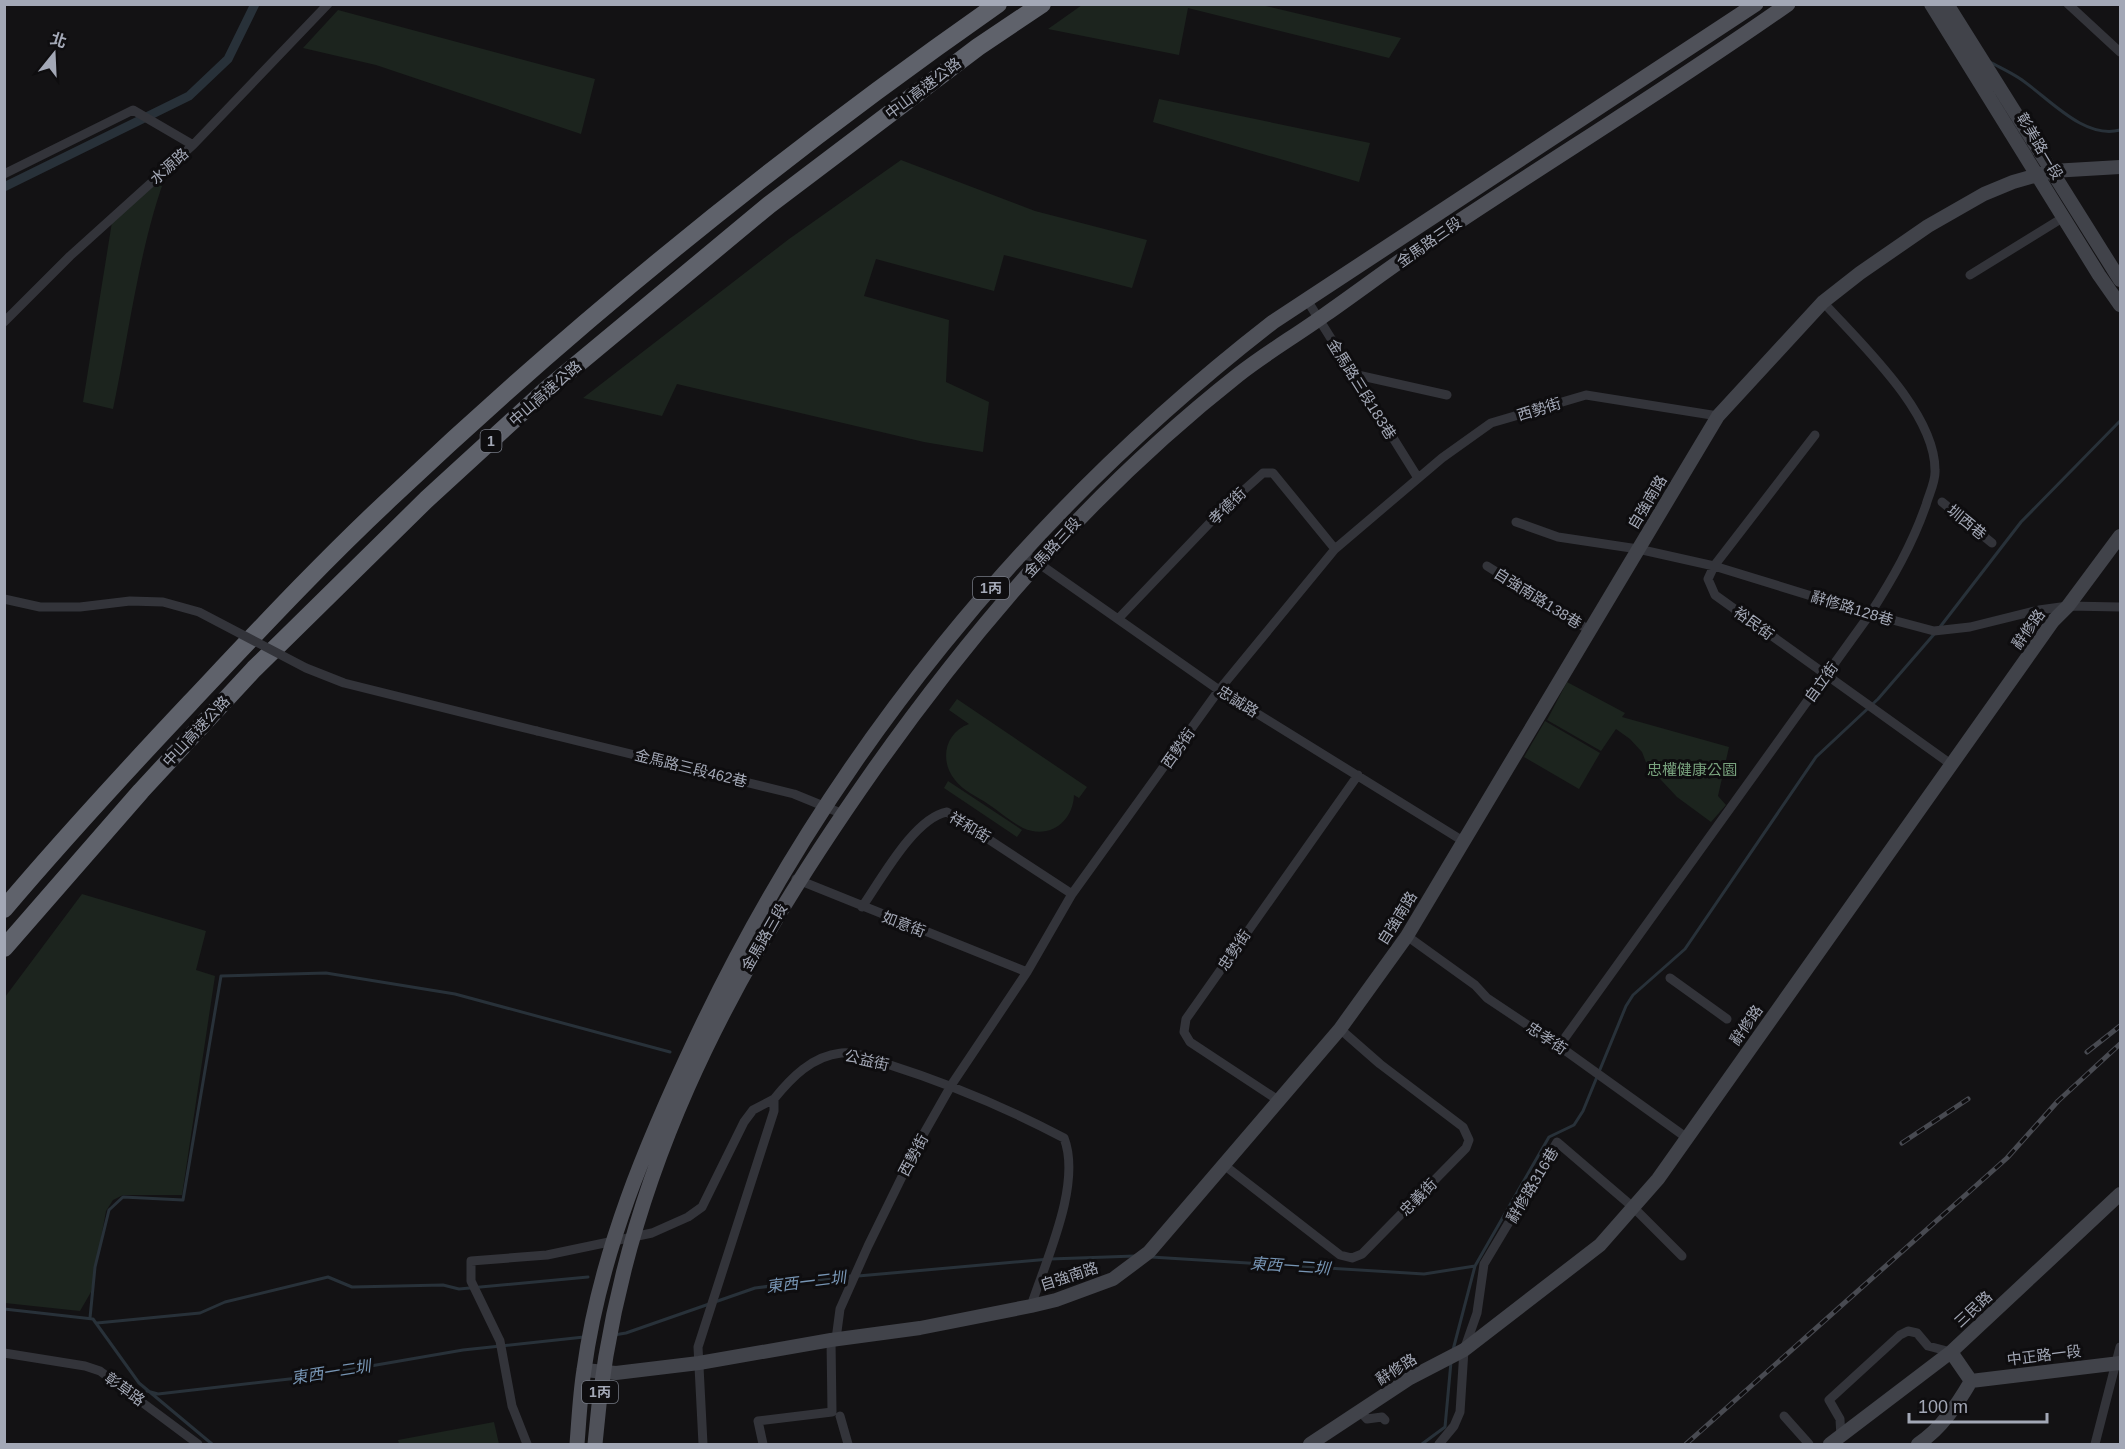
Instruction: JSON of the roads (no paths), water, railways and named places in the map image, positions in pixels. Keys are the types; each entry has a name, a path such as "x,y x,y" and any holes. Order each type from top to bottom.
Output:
{"highway":[{"name":"中山高速公路","path":"4,909 54,849 148,747 290,597 394,494 640,276 745,192 998,4"},
{"name":"中山高速公路","path":"4,948 141,791 254,669 427,499 545,392 769,205 978,46 1042,4"}],"main road":[{"name":"金馬路三段","path":"595,1444 603,1372 631,1238 680,1100 710,1024 783,872 825,805 903,696 1021,551 1152,422 1200,379 1273,322 1756,4"},
{"name":"金馬路三段","path":"577,1444 584,1370 614,1240 658,1119 710,1024 798,880 926,695 1035,563 1114,481 1165,435 1242,372 1442,232 1687,75 1788,4"}],"street":[{"name":"水源路","path":"4,322 70,256 193,145 328,4"},
{"name":"彰美路一段","path":"1931,4 2045,173 2121,279"},
{"name":"彰美路一段","path":"1947,4 2045,173 2064,217 2121,305"},
{"path":"2068,4 2121,52"},
{"path":"4,174 134,110 193,145"},
{"name":"自強南路","path":"584,1370 603,1372 699,1363 834,1339 920,1328 1031,1306 1056,1300 1113,1279 1149,1252 1340,1029 1407,936 1718,416 1823,302 1928,226 1984,194 2045,173 2121,167"},
{"path":"1970,275 2064,217"},
{"name":"金馬路三段183巷","path":"1307,300 1418,478"},
{"name":"自立街","path":"1559,1046 1870,614 1909,550 1936,470 1930,443 1907,396 1823,302"},
{"path":"1353,374 1447,395"},
{"name":"西勢街","path":"848,1444 836,1414 834,1339 840,1309 914,1151 952,1084 1027,972 1072,894 1219,690 1335,549 1418,478 1491,423 1586,395 1718,416"},
{"path":"1714,566 1815,435"},
{"name":"孝德街","path":"1118,619 1225,507 1263,473 1274,473 1335,549"},
{"name":"圳西巷","path":"1942,502 1992,543"},
{"name":"辭修路128巷","path":"1516,522 1558,537 1638,549 1714,566 1870,614 1934,631 1970,627 2027,612 2068,606 2121,607"},
{"name":"辭修路","path":"1310,1444 1410,1378 1456,1354 1600,1245 1634,1208 1688,1138 2053,621 2068,606 2121,536"},
{"name":"忠誠路","path":"1021,551 1219,690 1463,841"},
{"name":"自強南路138巷","path":"1486,566 1589,630"},
{"name":"裕民街","path":"1714,566 1708,579 1715,595 1952,765"},
{"name":"金馬路三段462巷","path":"4,599 39,607 80,607 130,601 163,603 199,612 306,668 344,684 702,769 825,805 843,814"},
{"name":"忠勢街","path":"1278,1100 1190,1042 1184,1032 1186,1019 1358,775"},
{"name":"祥和街","path":"862,907 920,825 938,813 947,812 1072,894"},
{"name":"如意街","path":"783,872 862,907 1027,972"},
{"name":"忠孝街","path":"1407,936 1475,985 1487,998 1688,1138"},
{"path":"1670,978 1727,1019"},
{"name":"忠義街","path":"1224,1165 1340,1255 1352,1257 1362,1254 1466,1148 1469,1140 1463,1127 1380,1064 1340,1029"},
{"name":"公益街","path":"527,1444 512,1406 500,1341 471,1281 471,1261 547,1255 665,1229 702,1207 744,1122 753,1110 774,1099 804,1068 842,1053 862,1056 952,1084 1064,1138 1068,1150 1069,1189 1031,1306"},
{"path":"703,1444 698,1347 774,1111 774,1099"},
{"name":"辭修路316巷","path":"1456,1354 1478,1313 1484,1264 1557,1142 1634,1208 1682,1256"},
{"name":"三民路","path":"1839,1443 1951,1352 2121,1194"},
{"path":"1839,1443 1839,1419 1829,1400 1900,1335 1908,1331 1917,1334 1928,1346 1951,1352 1971,1381 1933,1440 1918,1444"},
{"path":"2095,1444 2119,1363 2121,1347"},
{"name":"彰草路","path":"4,1353 86,1366 100,1371 198,1444"},
{"path":"1439,1444 1454,1426 1460,1412 1456,1354"},
{"name":"中正路一段","path":"1971,1381 2119,1363"},
{"path":"1360,1411 1368,1419 1382,1417 1385,1420"},
{"path":"763,1444 758,1421 836,1414"},
{"path":"1784,1416 1809,1444"}],"waterway":[{"path":"4,187 189,96 228,59 255,4"},
{"path":"1990,62 2019,78 2079,123 2093,129 2120,130"},
{"path":"1940,627 2021,522 2120,421"},
{"path":"1453,1350 1475,1266 1549,1137 1574,1125 1583,1111 1626,1006 1633,995 1685,949 1816,757 1878,699 1936,632"},
{"path":"90,1318 95,1267 109,1210 123,1197 183,1200 221,976 326,973 455,994 670,1052"},
{"name":"東西一二圳","path":"858,1276 1050,1259 1135,1256"},
{"name":"東西一二圳","path":"1151,1257 1424,1274 1475,1266"},
{"name":"東西一二圳","path":"614,1335 626,1333 755,1288 851,1276"},
{"path":"97,1323 200,1313 225,1302 328,1277 352,1287 443,1285 459,1289 588,1277"},
{"path":"4,1309 93,1319 139,1383 212,1444"},
{"name":"東西一二圳","path":"147,1391 158,1394 307,1377 463,1350 584,1337"},
{"path":"1422,1444 1445,1427 1451,1362"}],"railway":[{"path":"2087,1052 2120,1026"},
{"path":"1686,1444 2007,1158 2058,1101 2120,1044"},
{"path":"1902,1143 1968,1099"}],"park label":[{"name":"忠權健康公園","path":"1692,769"}]}
